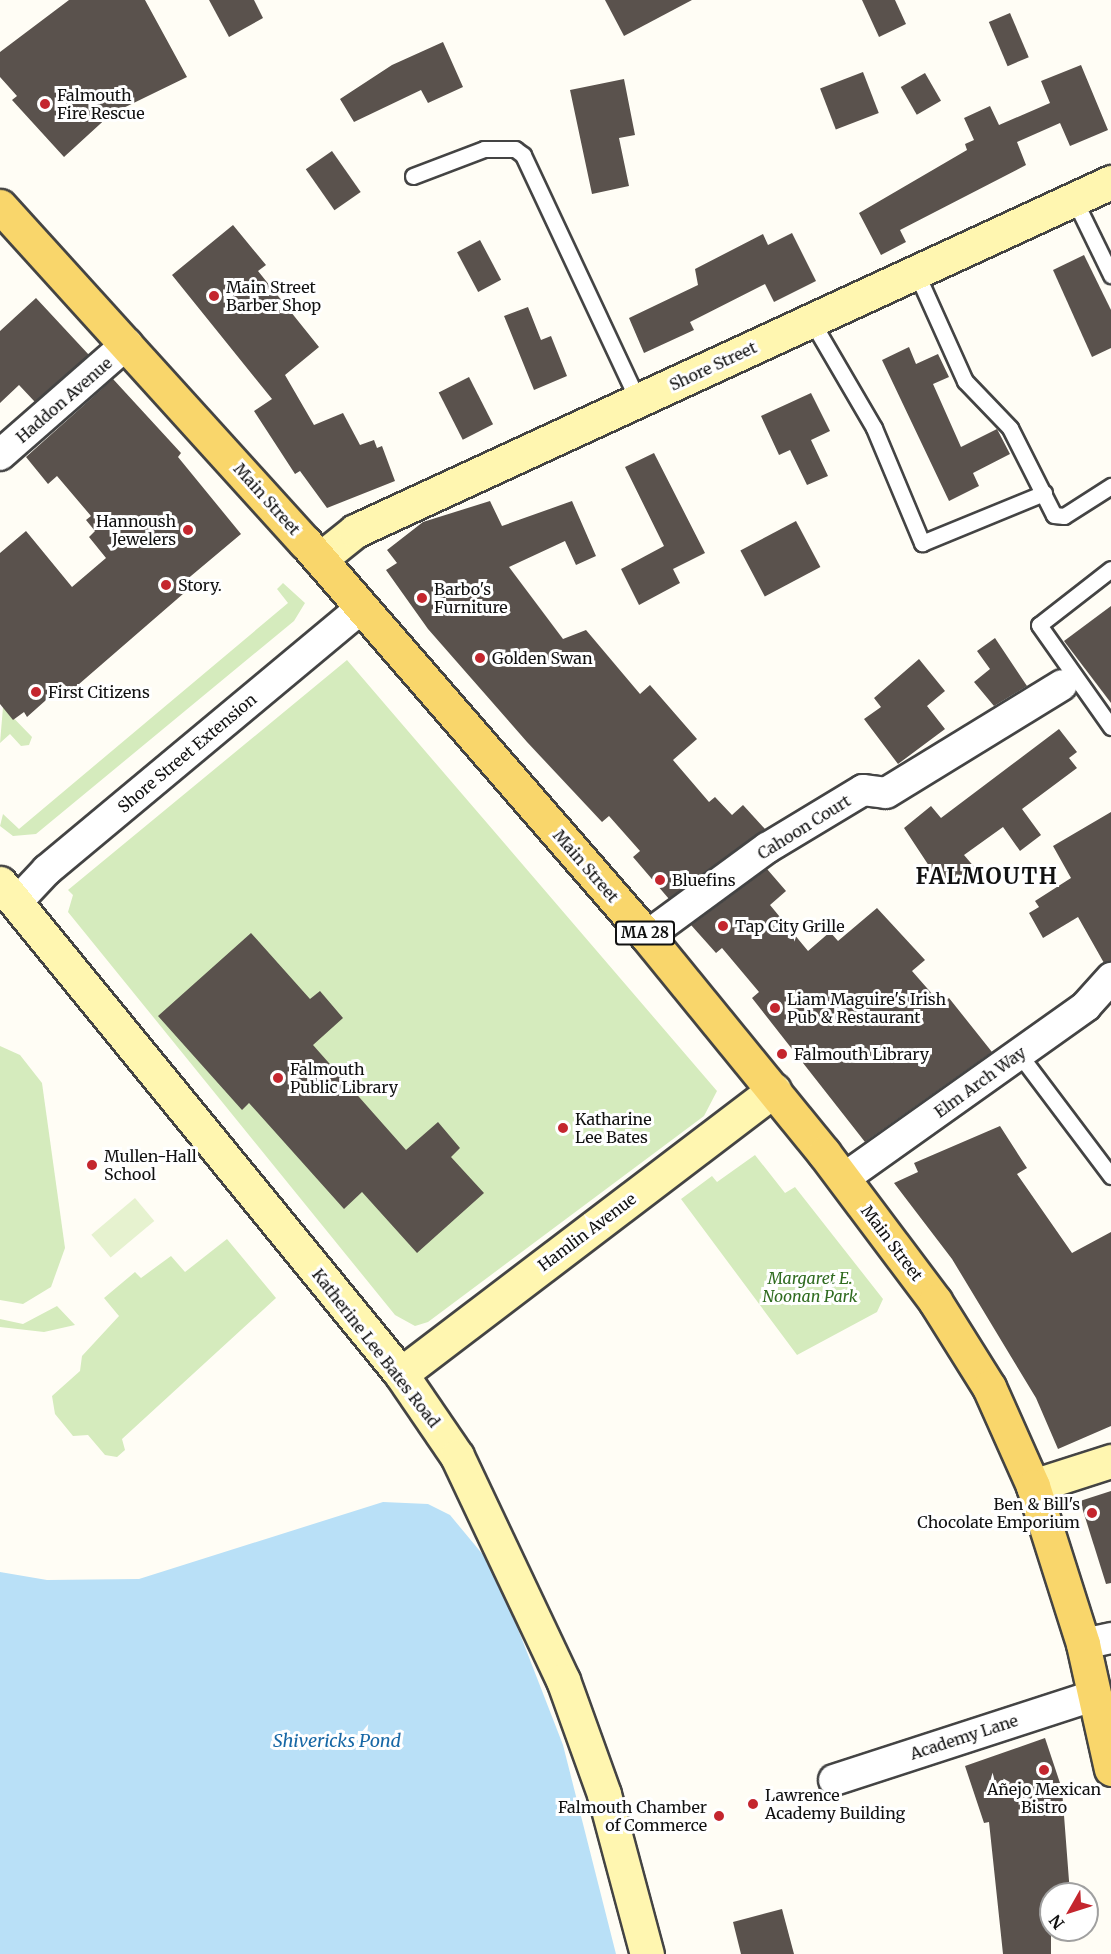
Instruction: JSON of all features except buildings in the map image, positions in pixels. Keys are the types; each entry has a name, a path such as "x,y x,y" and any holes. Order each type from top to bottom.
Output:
{"main road":[{"name":"Main Street","path":"0,206 320,559 647,936 774,1090 843,1179 961,1341 989,1387 1097,1641 1095,1695 1111,1769"}],"street":[{"name":"Shore Street","path":"320,559 355,531 1111,182"},
{"name":"Haddon Avenue","path":"0,455 127,344"},
{"name":"Shore Street Extension","path":"8,893 47,870 361,608"},
{"name":"Cahoon Court","path":"647,936 767,848 863,790 886,793 1062,685"},
{"name":"Katherine Lee Bates Road","path":"8,893 401,1374 457,1456 536,1618 604,1794 647,1954"},
{"name":"Elm Arch Way","path":"843,1179 1086,1006 1111,978"},
{"name":"Hamlin Avenue","path":"401,1374 774,1090"},
{"path":"1033,1486 1111,1461"},
{"name":"Academy Lane","path":"834,1780 1095,1695"}],"lane":[{"path":"413,176 484,149 515,149 523,155 638,401"},
{"path":"1074,199 1111,275"},
{"path":"916,272 965,381 1010,428 1059,517 1111,486"},
{"path":"811,320 874,428 922,543 1044,493"},
{"path":"1111,569 1042,619 1042,634 1111,727"},
{"path":"1018,1054 1111,1176"}],"green space":[{"path":"283,583 305,603 294,621 36,834 13,836 0,826 3,814 19,829 288,603 277,589"},
{"path":"347,660 717,1091 704,1116 428,1322 415,1326 395,1315 68,912 73,895 68,890"},
{"path":"3,707 32,737 29,745 21,746 10,734 0,743"},
{"path":"0,1046 20,1055 42,1083 65,1248 51,1287 23,1304 0,1300"},
{"name":"Margaret E. Noonan Park","path":"755,1155 785,1193 795,1187 883,1299 877,1312 797,1355 681,1199 712,1176 717,1182"},
{"path":"135,1198 154,1221 111,1258 91,1235"},
{"path":"227,1239 276,1298 122,1439 125,1450 117,1457 105,1455 88,1435 73,1436 55,1414 52,1396 80,1371 82,1356 119,1316 104,1298 135,1272 141,1278 171,1256 185,1272"},
{"path":"57,1306 75,1325 44,1332 0,1327 0,1319 23,1324"}],"water":[{"name":"Shivericks Pond","path":"383,1502 428,1504 450,1515 484,1556 504,1593 563,1745 616,1954 0,1954 0,1572 47,1580 139,1579"}],"place":[{"name":"Falmouth Fire Rescue","path":"45,104"},
{"name":"Main Street Barber Shop","path":"214,296"},
{"name":"Hannoush Jewelers","path":"188,530"},
{"name":"Story.","path":"166,585"},
{"name":"Barbo's Furniture","path":"422,598"},
{"name":"Golden Swan","path":"480,658"},
{"name":"First Citizens","path":"36,692"},
{"name":"Bluefins","path":"660,880"},
{"name":"Tap City Grille","path":"723,926"},
{"name":"Liam Maguire's Irish Pub & Restaurant","path":"775,1008"},
{"name":"Falmouth Library","path":"782,1054"},
{"name":"Falmouth Public Library","path":"278,1078"},
{"name":"Katharine Lee Bates","path":"563,1128"},
{"name":"Mullen-Hall School","path":"92,1165"},
{"name":"Ben & Bill's Chocolate Emporium","path":"1092,1513"},
{"name":"Añejo Mexican Bistro","path":"1044,1770"},
{"name":"Lawrence Academy Building","path":"753,1804"},
{"name":"Falmouth Chamber of Commerce","path":"719,1816"}],"district":[{"name":"FALMOUTH","path":"987,877"}]}
